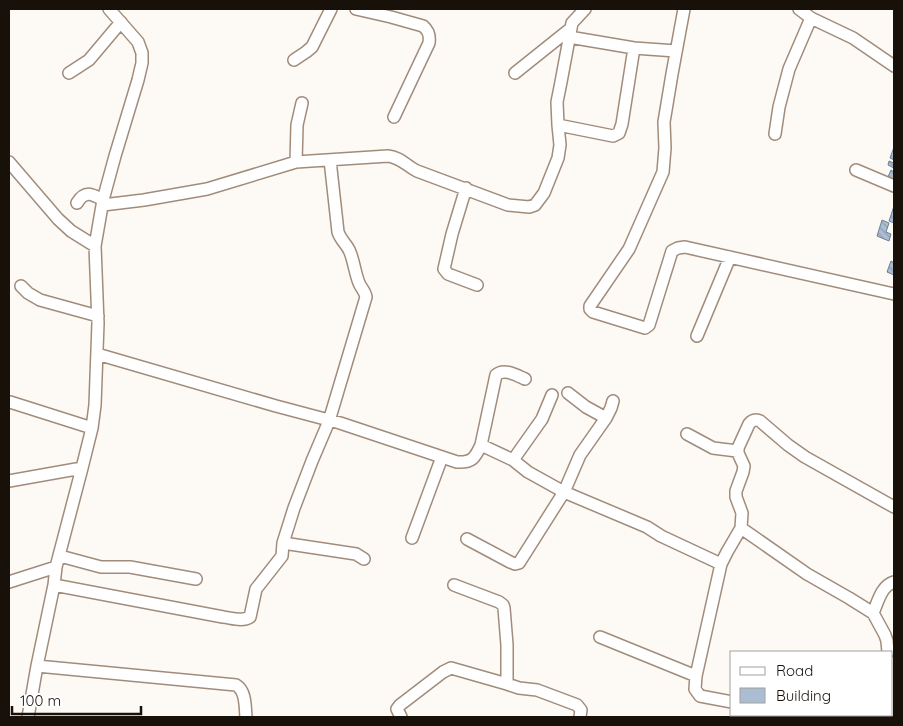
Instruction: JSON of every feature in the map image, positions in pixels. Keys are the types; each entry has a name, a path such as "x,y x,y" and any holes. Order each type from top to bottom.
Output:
{"street":[{"path":"28,717 58,562 92,428 95,405 98,316 95,246 103,203 115,156 142,63 142,53 138,42 109,9"},
{"path":"294,60 312,48 331,9"},
{"path":"356,9 423,26 429,34 429,43 394,117"},
{"path":"77,203 81,197 92,194 103,203 144,200 207,190 296,162 393,157 417,171 508,204 529,207 535,205 544,193 558,158 560,146 557,102 572,23 585,9"},
{"path":"684,9 664,122 665,148 663,172 628,249 590,306 590,309 593,312 644,328 649,325 672,251 685,247 894,294"},
{"path":"799,9 811,18 853,38 894,66"},
{"path":"776,134 779,106 789,70 811,18"},
{"path":"69,74 89,60 120,22"},
{"path":"515,73 570,33 634,48 676,51"},
{"path":"558,125 613,136 618,133 622,124 634,48"},
{"path":"296,162 298,125 302,102"},
{"path":"54,586 223,617 247,619 251,615 256,589 282,556 283,543 294,508 330,421 366,297 359,284 350,253 338,232 330,160"},
{"path":"9,162 58,219 71,231 95,246"},
{"path":"856,170 894,186"},
{"path":"466,188 444,269 448,274 477,285"},
{"path":"697,336 730,257"},
{"path":"21,286 40,300 98,316"},
{"path":"97,354 330,421 457,462 467,462 475,457 481,445 496,375 500,372 507,372 525,379"},
{"path":"568,394 606,418"},
{"path":"513,460 542,419 552,395"},
{"path":"467,539 510,562 519,563 564,492 580,455 606,418 612,401"},
{"path":"10,402 92,428"},
{"path":"730,702 700,696 695,689 696,676 721,564 740,528 742,513 736,497 736,491 744,466 738,448 749,424 753,420 759,420 805,457 894,508"},
{"path":"687,434 713,448 738,451"},
{"path":"481,445 513,460 528,472 564,492 647,527 661,536 721,564"},
{"path":"412,538 442,457"},
{"path":"9,481 82,468"},
{"path":"740,528 807,574 873,613 887,640 888,651"},
{"path":"283,543 356,554 364,559"},
{"path":"9,582 58,562 130,567 196,579"},
{"path":"873,613 883,590 889,583 894,582"},
{"path":"454,585 503,605 507,645 507,684"},
{"path":"600,637 696,676"},
{"path":"37,666 236,685 242,690 246,717"},
{"path":"386,717 399,713 402,702 448,668 519,688 537,690 577,705 581,710 580,717"}],"building":[{"path":"894,147 894,160 890,158"},
{"path":"889,161 894,163 894,168 888,165"},
{"path":"891,170 894,172 894,180 888,177"},
{"path":"894,206 894,223 889,221"},
{"path":"882,220 889,223 886,232 891,234 889,241 877,236"},
{"path":"891,261 894,263 894,275 887,272"}]}
